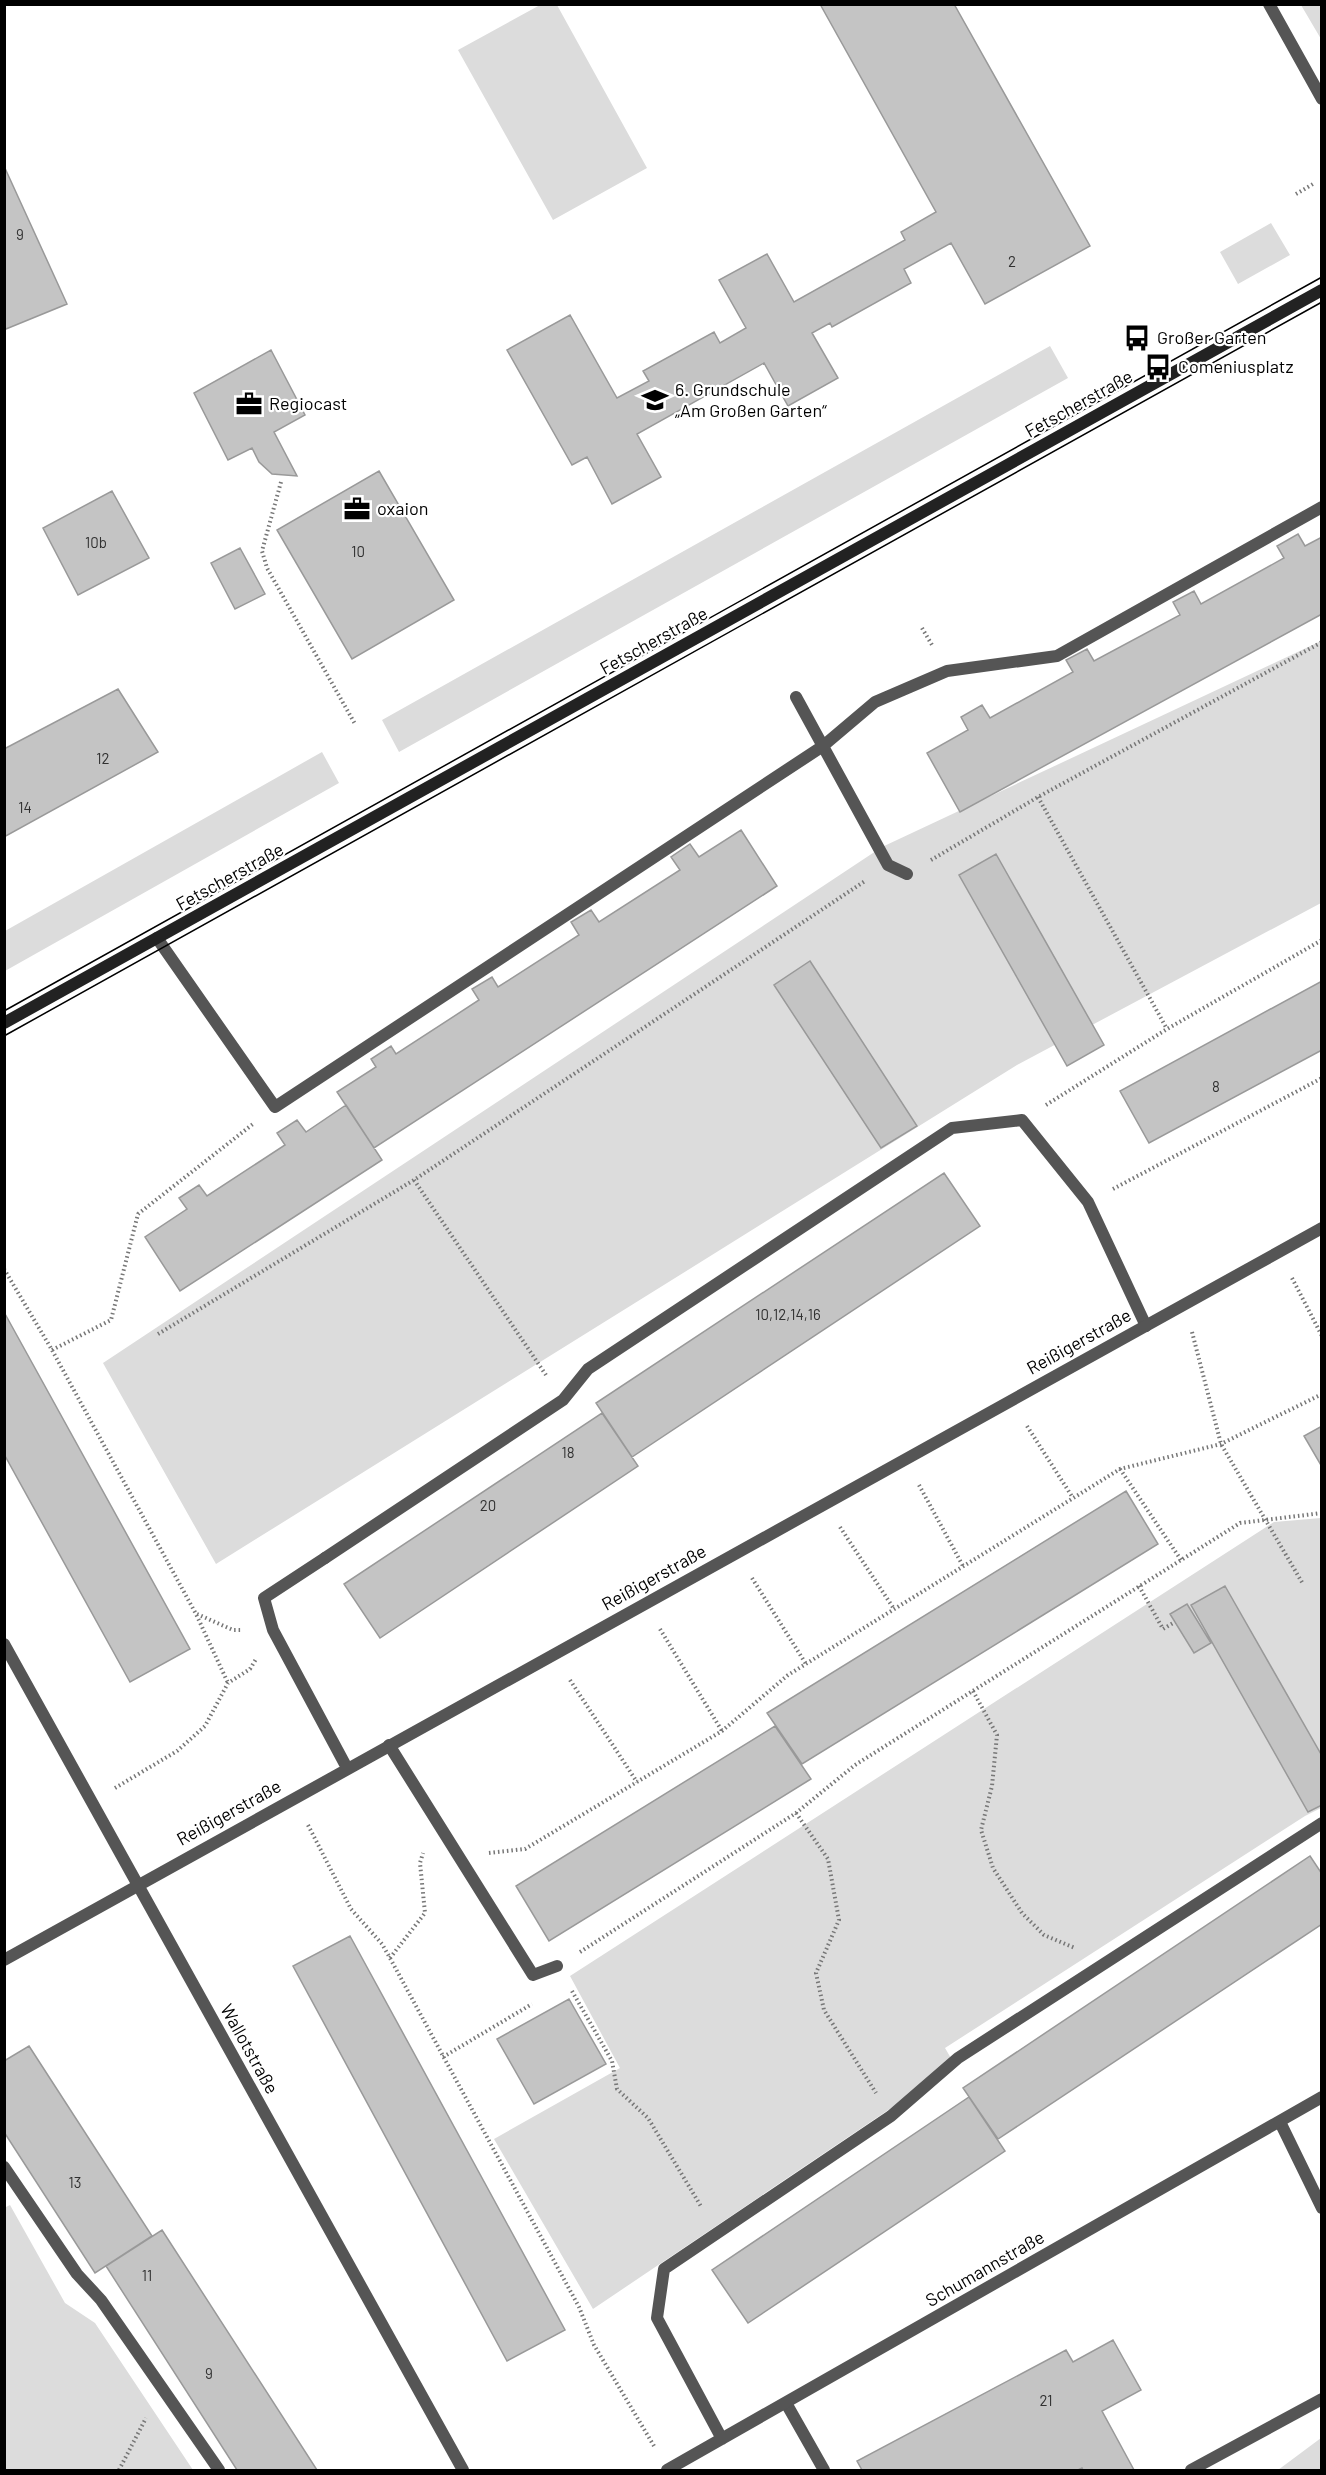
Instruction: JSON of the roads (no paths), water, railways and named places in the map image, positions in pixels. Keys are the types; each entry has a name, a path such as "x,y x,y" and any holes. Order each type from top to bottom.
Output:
{"main road":[{"name":"Fetscherstraße","path":"4,1023 1322,290"}],"street":[{"path":"1269,4 1322,99"},
{"path":"157,938 275,1107 823,746 875,702 947,671 1057,656 1322,507"},
{"path":"796,697 888,865 907,874"},
{"path":"347,1768 273,1630 264,1599 563,1400 588,1369 951,1128 1022,1120 1089,1202 1146,1326"},
{"name":"Reißigerstraße","path":"4,1960 1322,1228"},
{"name":"Wallotstraße","path":"4,1644 463,2470"},
{"path":"389,1745 533,1975 557,1966"},
{"path":"722,2439 657,2318 664,2269 717,2231 891,2116 958,2058 1322,1823"},
{"name":"Schumannstraße","path":"667,2470 1322,2097"},
{"path":"1280,2122 1322,2208"},
{"path":"4,2167 77,2274 101,2300 219,2470"},
{"path":"1191,2470 1322,2398"},
{"path":"786,2403 824,2470"}],"tram line":[{"path":"4,1011 1322,277"},
{"path":"4,1036 1322,302"}],"place":[{"name":"Großer Garten","path":"1137,338"},
{"name":"Comeniusplatz","path":"1158,367"},
{"name":"6. Grundschule „Am Großen Garten“","path":"655,400"},
{"name":"Regiocast","path":"249,404"},
{"name":"oxaion","path":"357,509"}]}
